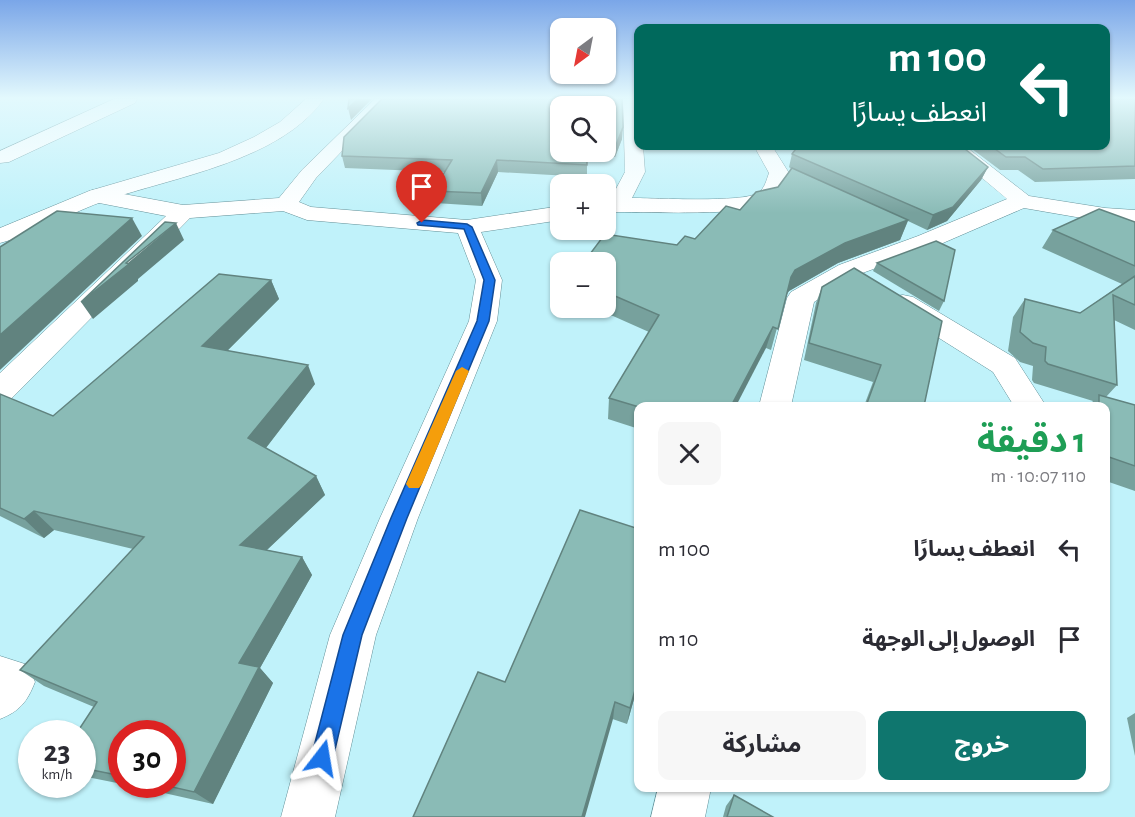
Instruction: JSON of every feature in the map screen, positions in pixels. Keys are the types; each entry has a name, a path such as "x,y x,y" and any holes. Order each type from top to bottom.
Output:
{"street":[{"path":"2,158 45,137"},
{"path":"0,236 97,196 226,157 267,137"},
{"path":"286,204 309,174 346,137"},
{"path":"616,200 635,172 633,137"},
{"path":"765,150 779,173 800,183"},
{"path":"959,150 1022,201 1105,215 1135,217"},
{"path":"616,206 727,205 763,200 775,187 779,173"},
{"path":"97,196 183,212 286,204 307,213 467,227 550,215"},
{"path":"776,402 801,298 848,270 927,241 1022,201"},
{"path":"0,391 183,212"},
{"path":"309,817 352,635 483,321 489,280 467,227"},
{"path":"895,227 927,241"},
{"path":"848,270 1004,365 1027,402"},
{"path":"0,680 11,682 0,695"},
{"path":"678,817 684,792"}],"building":[{"path":"344,137 550,137 550,162 587,162 587,165 497,160 481,193 433,191 452,160 342,156"},
{"path":"1110,137 1135,137 1135,166 1043,169 1025,157 1006,157 996,150 1110,150"},
{"path":"795,150 966,150 988,167 953,207 933,215 792,154"},
{"path":"792,168 908,220 845,243 795,270 791,277 778,329 773,327 733,402 634,402 634,406 609,398 659,315 616,296 616,252 592,252 600,240 616,240 616,236 677,245 685,236 695,239 726,206 740,210 756,192 778,187"},
{"path":"1099,209 1135,222 1135,266 1053,230"},
{"path":"57,211 132,218 0,335 0,247"},
{"path":"165,222 176,223 81,302"},
{"path":"936,241 955,250 944,301 877,263"},
{"path":"854,268 942,321 925,402 867,402 881,365 809,343 822,287"},
{"path":"219,274 271,280 202,346 308,365 248,438 316,476 240,545 302,557 239,663 259,667 194,792 186,790 186,720 108,720 108,773 96,771 96,720 85,720 97,702 20,670 144,537 34,511 24,519 0,508 0,394 53,416"},
{"path":"1135,276 1135,305 1113,295 1117,385 1048,364 1045,361 1046,347 1033,343 1020,332 1025,299 1080,313"},
{"path":"1099,395 1135,405 1135,466 1110,457 1110,402 1099,402"},
{"path":"580,510 634,527 634,694 630,708 615,702 582,817 413,817 478,672 505,682"},
{"path":"734,795 773,817 727,817"}],"slow traffic":[{"path":"414,484 462,371"}],"route":[{"path":"322,758 352,635 483,321 489,280 467,227 422,223"}]}
